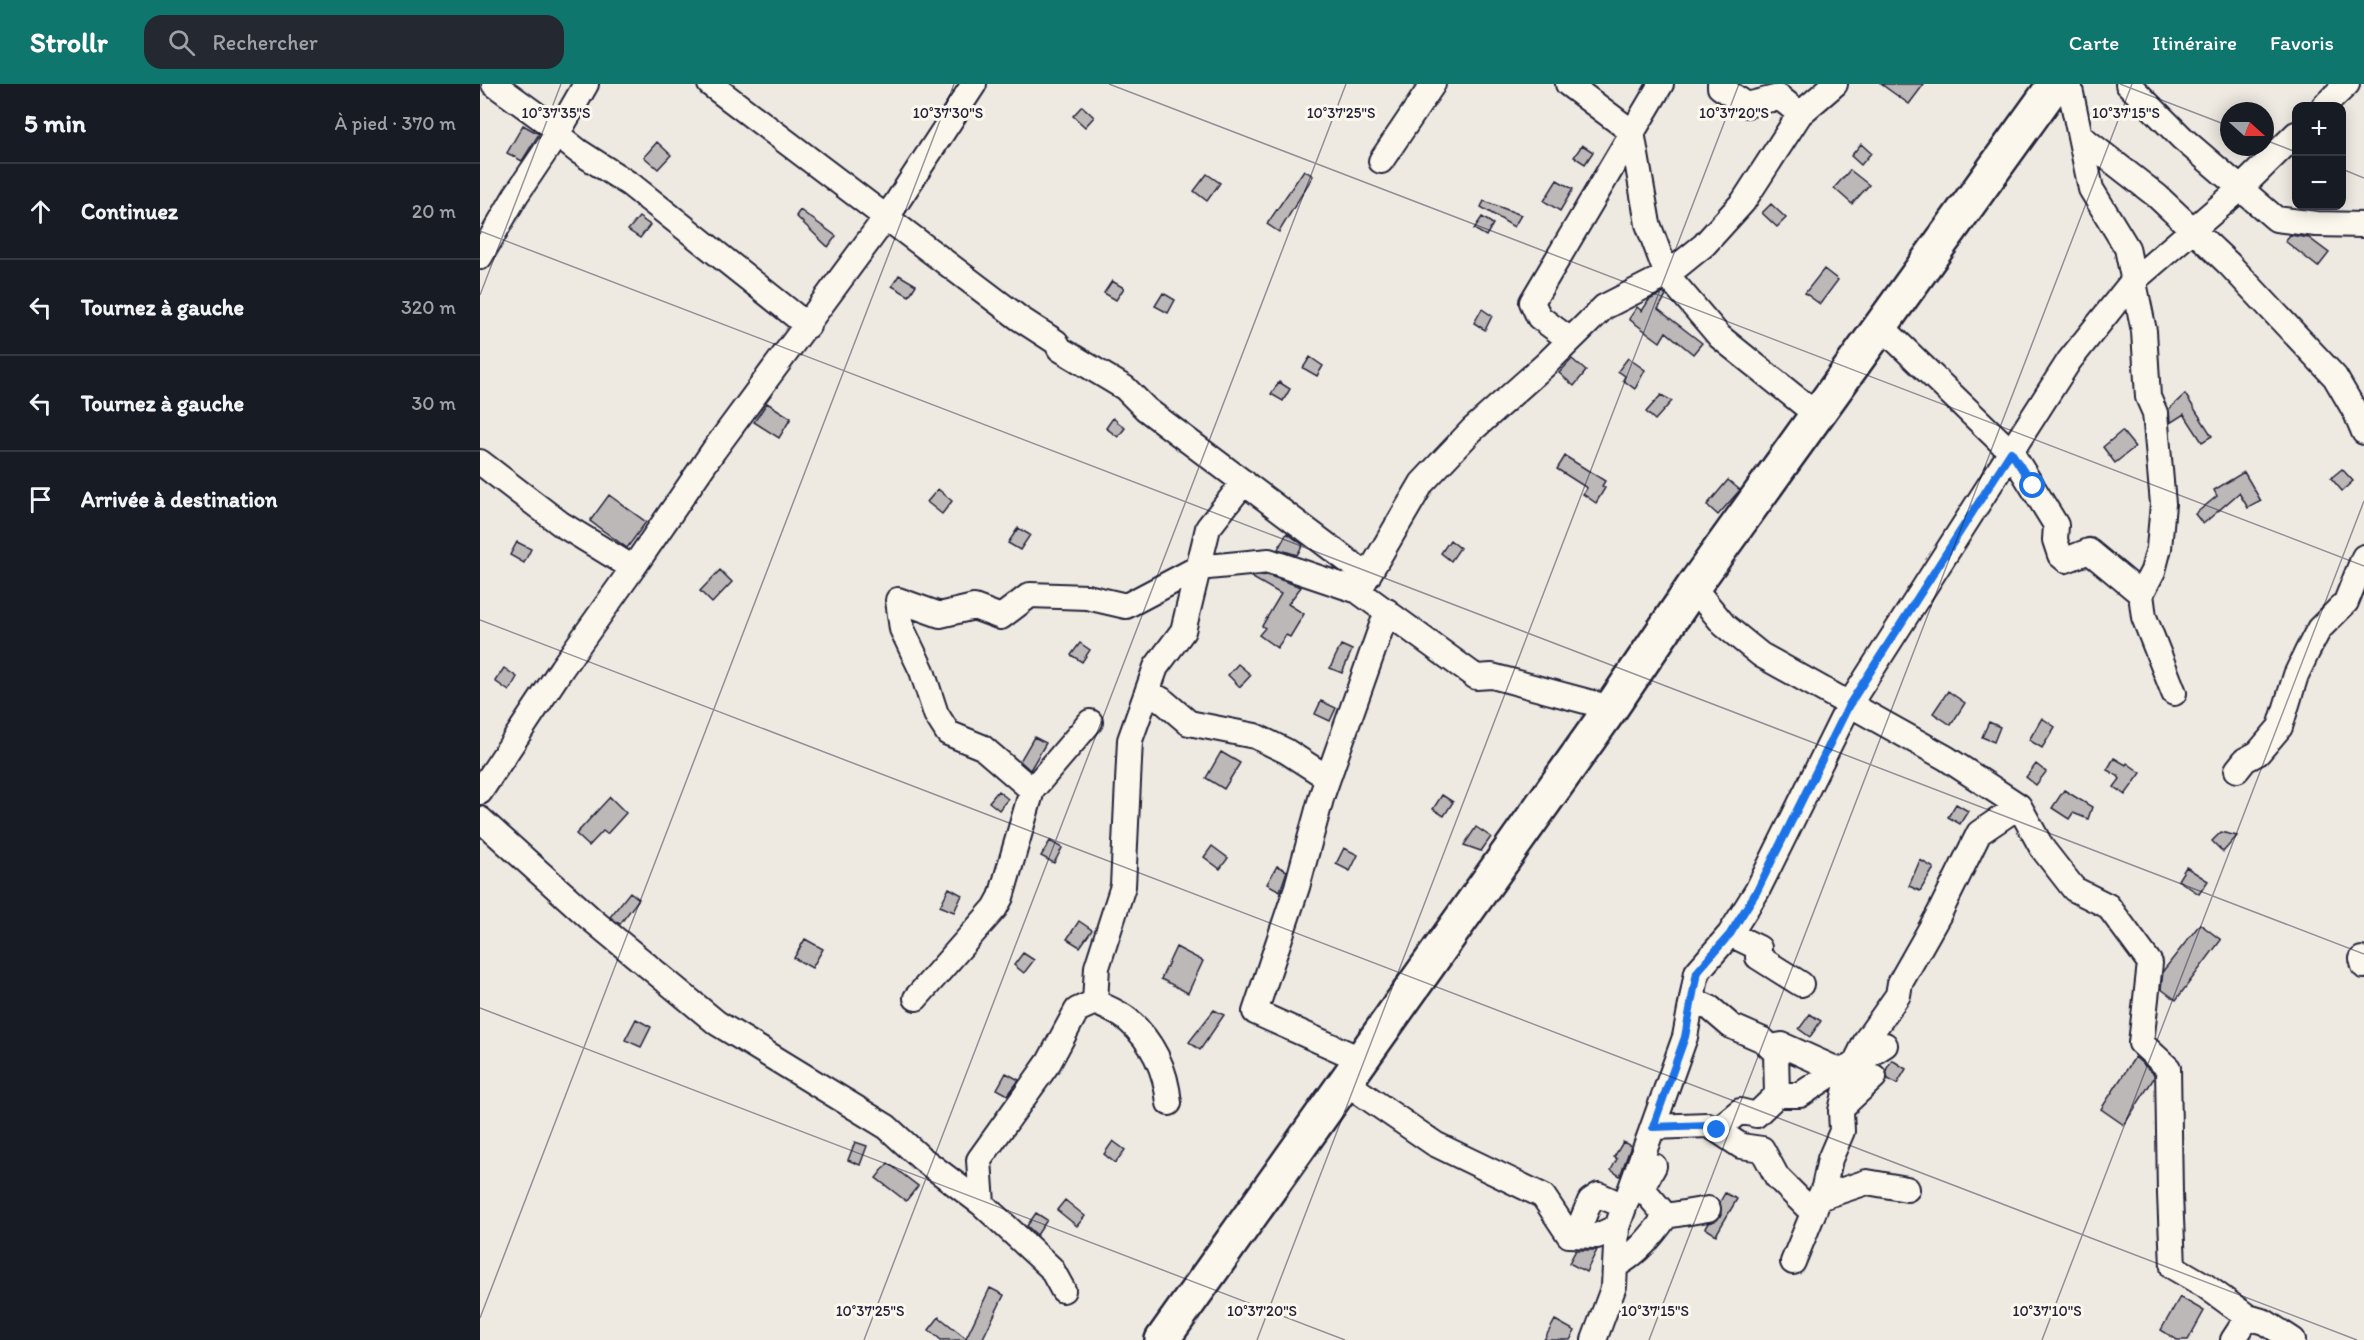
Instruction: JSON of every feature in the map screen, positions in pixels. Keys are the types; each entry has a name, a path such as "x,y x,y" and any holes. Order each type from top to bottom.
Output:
{"highway":[{"path":"1162,1340 1611,708 1693,587 2055,84"}],"street":[{"path":"495,84 559,131 564,140 578,151 631,185 808,326"},
{"path":"480,257 586,84"},
{"path":"710,84 1019,318 1056,342 1060,349 1125,388 1146,408 1244,482 1363,584 1388,611 1476,677 1492,676 1611,708"},
{"path":"480,792 714,450 808,326 886,216 974,84"},
{"path":"1381,161 1433,84"},
{"path":"1568,84 1632,132 1648,224 1667,275 1720,337 1817,415"},
{"path":"1570,340 1539,317 1532,302 1661,84"},
{"path":"1720,84 1720,87 1747,105 1779,97 1800,114"},
{"path":"1363,584 1422,483 1472,430 1604,307 1667,275 1704,245 1743,202 1800,114 1834,84"},
{"path":"2069,84 2091,189 2127,248 2132,282 2144,330 2148,397 2155,413 2163,504 2159,548 2153,571 2141,594 2144,617 2174,693"},
{"path":"2128,84 2183,139 2276,219 2316,224 2364,225"},
{"path":"2328,102 2347,84"},
{"path":"2080,136 2157,196 2229,264 2334,377 2356,413 2364,432"},
{"path":"1594,1340 1614,1286 1620,1217 1685,1037 1697,972 1730,934 1757,891 1849,705 2069,361 2132,282 2240,189 2292,138"},
{"path":"1881,326 2011,452 2056,525 2055,540 2060,555 2066,560 2089,550 2141,594"},
{"path":"480,462 561,524 633,568"},
{"path":"1095,1002 1097,967 1123,886 1130,740 1156,667 1183,631 1208,528 1244,482"},
{"path":"2237,771 2245,760 2258,753 2280,728 2296,675 2303,660 2319,629 2346,602 2364,557"},
{"path":"1032,790 982,747 948,733 936,714 922,671 902,629 898,600 940,615 974,607 1001,617 1030,595 1087,597 1126,606 1197,568 1269,561 1363,584"},
{"path":"1693,587 1724,625 1761,655 1946,758 2019,806 2042,848 2074,888 2108,906 2150,963 2141,1042 2168,1068 2173,1266 2248,1317 2265,1322 2293,1340"},
{"path":"1388,611 1328,778 1297,887 1255,1012 1353,1071 1435,1144 1543,1196 1569,1235 1597,1236 1620,1217"},
{"path":"1148,692 1162,700 1189,723 1255,736 1286,751 1328,778"},
{"path":"916,998 995,908 1032,790 1090,722"},
{"path":"1793,1262 1818,1202 1830,1159 1842,1131 1843,1106 1867,1039 1898,995 1900,982 1939,914 1979,833 2019,806"},
{"path":"480,819 591,919 717,1023 887,1127 921,1158 982,1204 1052,1268 1063,1290"},
{"path":"1730,934 1759,948 1758,957 1801,984"},
{"path":"1692,1000 1710,1008 1731,1026 1763,1040 1776,1053 1777,1095"},
{"path":"1095,1002 1127,1019 1158,1056 1168,1086 1169,1103"},
{"path":"982,1204 979,1160 1049,1062 1077,1010 1095,1002"},
{"path":"1770,1047 1782,1045 1856,1071"},
{"path":"1717,1130 1740,1111 1756,1115 1777,1095 1800,1095 1856,1071 1885,1045"},
{"path":"1653,1127 1708,1125 1741,1146 1762,1149 1777,1177 1806,1206 1867,1182 1907,1189"},
{"path":"1643,1155 1655,1164 1642,1188 1666,1216"},
{"path":"1576,1235 1590,1201 1599,1195 1620,1217"},
{"path":"1615,1266 1629,1258 1652,1236 1666,1216 1708,1209"},
{"path":"2233,1340 2248,1317"}],"building":[{"path":"1881,84 1924,84 1909,104"},
{"path":"1082,106 1094,117 1085,127 1073,116"},
{"path":"523,125 539,134 522,161 507,153"},
{"path":"657,142 671,155 658,169 644,157"},
{"path":"1861,144 1871,153 1861,165 1851,156"},
{"path":"1582,145 1593,152 1585,164 1574,157"},
{"path":"1304,170 1313,176 1279,232 1267,224"},
{"path":"1850,170 1869,185 1852,204 1834,188"},
{"path":"1207,174 1220,183 1207,201 1194,191"},
{"path":"1557,180 1573,189 1560,211 1544,201"},
{"path":"1484,201 1521,215 1514,227 1481,207"},
{"path":"1771,204 1786,218 1777,227 1762,213"},
{"path":"800,210 836,236 828,247 796,216"},
{"path":"639,217 650,225 640,238 628,230"},
{"path":"1482,217 1493,224 1486,236 1474,229"},
{"path":"2290,235 2309,238 2329,253 2318,267 2285,241"},
{"path":"1824,269 1838,280 1820,304 1805,293"},
{"path":"899,275 916,285 909,296 892,286"},
{"path":"1112,281 1124,288 1116,300 1104,293"},
{"path":"1163,293 1175,300 1168,313 1155,306"},
{"path":"1663,293 1666,296 1658,309 1702,343 1693,354 1666,332 1660,342 1629,319 1637,307 1642,311 1649,300"},
{"path":"1482,309 1492,316 1485,330 1474,323"},
{"path":"1310,357 1323,366 1317,376 1303,368"},
{"path":"1628,358 1645,370 1635,389 1623,380 1625,376 1618,371"},
{"path":"1572,359 1586,371 1574,386 1559,373"},
{"path":"1279,382 1290,389 1283,401 1271,394"},
{"path":"2185,394 2212,436 2202,442 2184,414 2170,423 2169,409"},
{"path":"1661,395 1672,401 1655,420 1646,412"},
{"path":"767,403 791,418 779,438 754,422"},
{"path":"1113,418 1125,428 1118,437 1106,428"},
{"path":"2122,431 2135,447 2115,463 2103,447"},
{"path":"1565,456 1605,481 1602,486 1605,488 1596,503 1583,494 1587,488 1557,469"},
{"path":"2342,469 2353,481 2342,491 2331,478"},
{"path":"2244,472 2261,501 2248,508 2239,493 2203,524 2195,514 2217,496 2214,490"},
{"path":"1728,480 1740,490 1718,515 1707,505"},
{"path":"938,489 952,501 942,514 927,502"},
{"path":"609,495 646,522 627,548 590,521"},
{"path":"1018,528 1030,535 1020,550 1008,543"},
{"path":"1287,533 1303,545 1297,555 1278,549"},
{"path":"1450,540 1460,548 1451,561 1441,553"},
{"path":"517,542 531,549 524,563 510,555"},
{"path":"720,570 732,582 712,603 700,591"},
{"path":"1267,575 1301,587 1288,604 1304,614 1290,637 1286,635 1277,648 1259,635 1265,628 1262,626 1281,594 1251,577"},
{"path":"1080,643 1090,650 1082,662 1071,655"},
{"path":"1341,645 1352,650 1342,673 1330,668"},
{"path":"1238,664 1251,675 1240,687 1228,675"},
{"path":"504,668 517,677 509,691 495,681"},
{"path":"1948,691 1965,703 1951,725 1933,713"},
{"path":"1321,701 1336,708 1330,721 1315,714"},
{"path":"2042,718 2055,727 2042,748 2029,740"},
{"path":"1989,722 2000,727 1994,742 1982,737"},
{"path":"1034,737 1046,743 1030,770 1020,761"},
{"path":"1221,752 1240,763 1224,789 1206,778"},
{"path":"2114,758 2126,765 2127,763 2141,773 2125,795 2114,787 2120,779 2118,776 2107,770"},
{"path":"2036,764 2046,772 2036,785 2026,777"},
{"path":"2064,790 2092,807 2088,819 2073,813 2069,819 2052,808"},
{"path":"998,791 1008,799 999,810 989,802"},
{"path":"1442,795 1453,802 1444,816 1433,809"},
{"path":"610,797 626,813 607,834 603,831 589,846 576,834"},
{"path":"1956,804 1968,811 1960,824 1948,817"},
{"path":"1476,827 1491,837 1481,851 1464,845"},
{"path":"2221,832 2237,836 2223,852 2212,841"},
{"path":"1050,841 1062,848 1054,863 1041,856"},
{"path":"1212,846 1228,858 1220,869 1204,857"},
{"path":"1344,848 1358,855 1350,871 1336,864"},
{"path":"1920,860 1934,868 1920,891 1909,886"},
{"path":"1277,866 1287,871 1280,891 1267,884"},
{"path":"2186,867 2208,881 2199,894 2178,880"},
{"path":"949,888 962,895 954,912 940,906"},
{"path":"630,892 639,899 620,924 610,917"},
{"path":"1079,921 1092,930 1080,947 1067,939"},
{"path":"2200,924 2221,940 2176,1000 2161,989 2163,971"},
{"path":"805,939 823,949 812,968 794,958"},
{"path":"1176,947 1203,961 1188,993 1161,979"},
{"path":"1023,953 1034,960 1024,973 1014,965"},
{"path":"1214,1010 1224,1015 1200,1050 1189,1042"},
{"path":"1810,1014 1821,1021 1810,1037 1799,1029"},
{"path":"636,1019 651,1027 641,1047 625,1040"},
{"path":"2135,1057 2154,1074 2154,1078 2124,1125 2101,1109"},
{"path":"1892,1060 1906,1069 1897,1084 1888,1079 1886,1070"},
{"path":"1006,1073 1019,1080 1008,1095 997,1089"},
{"path":"1113,1141 1125,1150 1115,1163 1104,1154"},
{"path":"855,1142 867,1146 860,1165 848,1160"},
{"path":"1623,1142 1631,1146 1620,1176 1611,1170 1617,1159 1614,1157"},
{"path":"888,1163 918,1186 906,1201 876,1178"},
{"path":"1725,1193 1737,1199 1716,1235 1705,1228 1708,1223 1717,1220 1721,1215 1720,1202"},
{"path":"1065,1200 1085,1216 1077,1226 1057,1210"},
{"path":"1036,1213 1047,1220 1037,1235 1027,1226"},
{"path":"1576,1250 1597,1250 1586,1272 1569,1263"},
{"path":"990,1288 1004,1295 982,1340 941,1340 929,1330 939,1317 966,1338"},
{"path":"2180,1297 2204,1311 2188,1340 2177,1340 2161,1330"},
{"path":"1555,1320 1575,1331 1570,1340 1544,1340"}],"route":[{"path":"1717,1130 1708,1125 1653,1127 1685,1037 1697,972 1730,934 1757,891 1849,705 2011,452 2033,486"}]}
